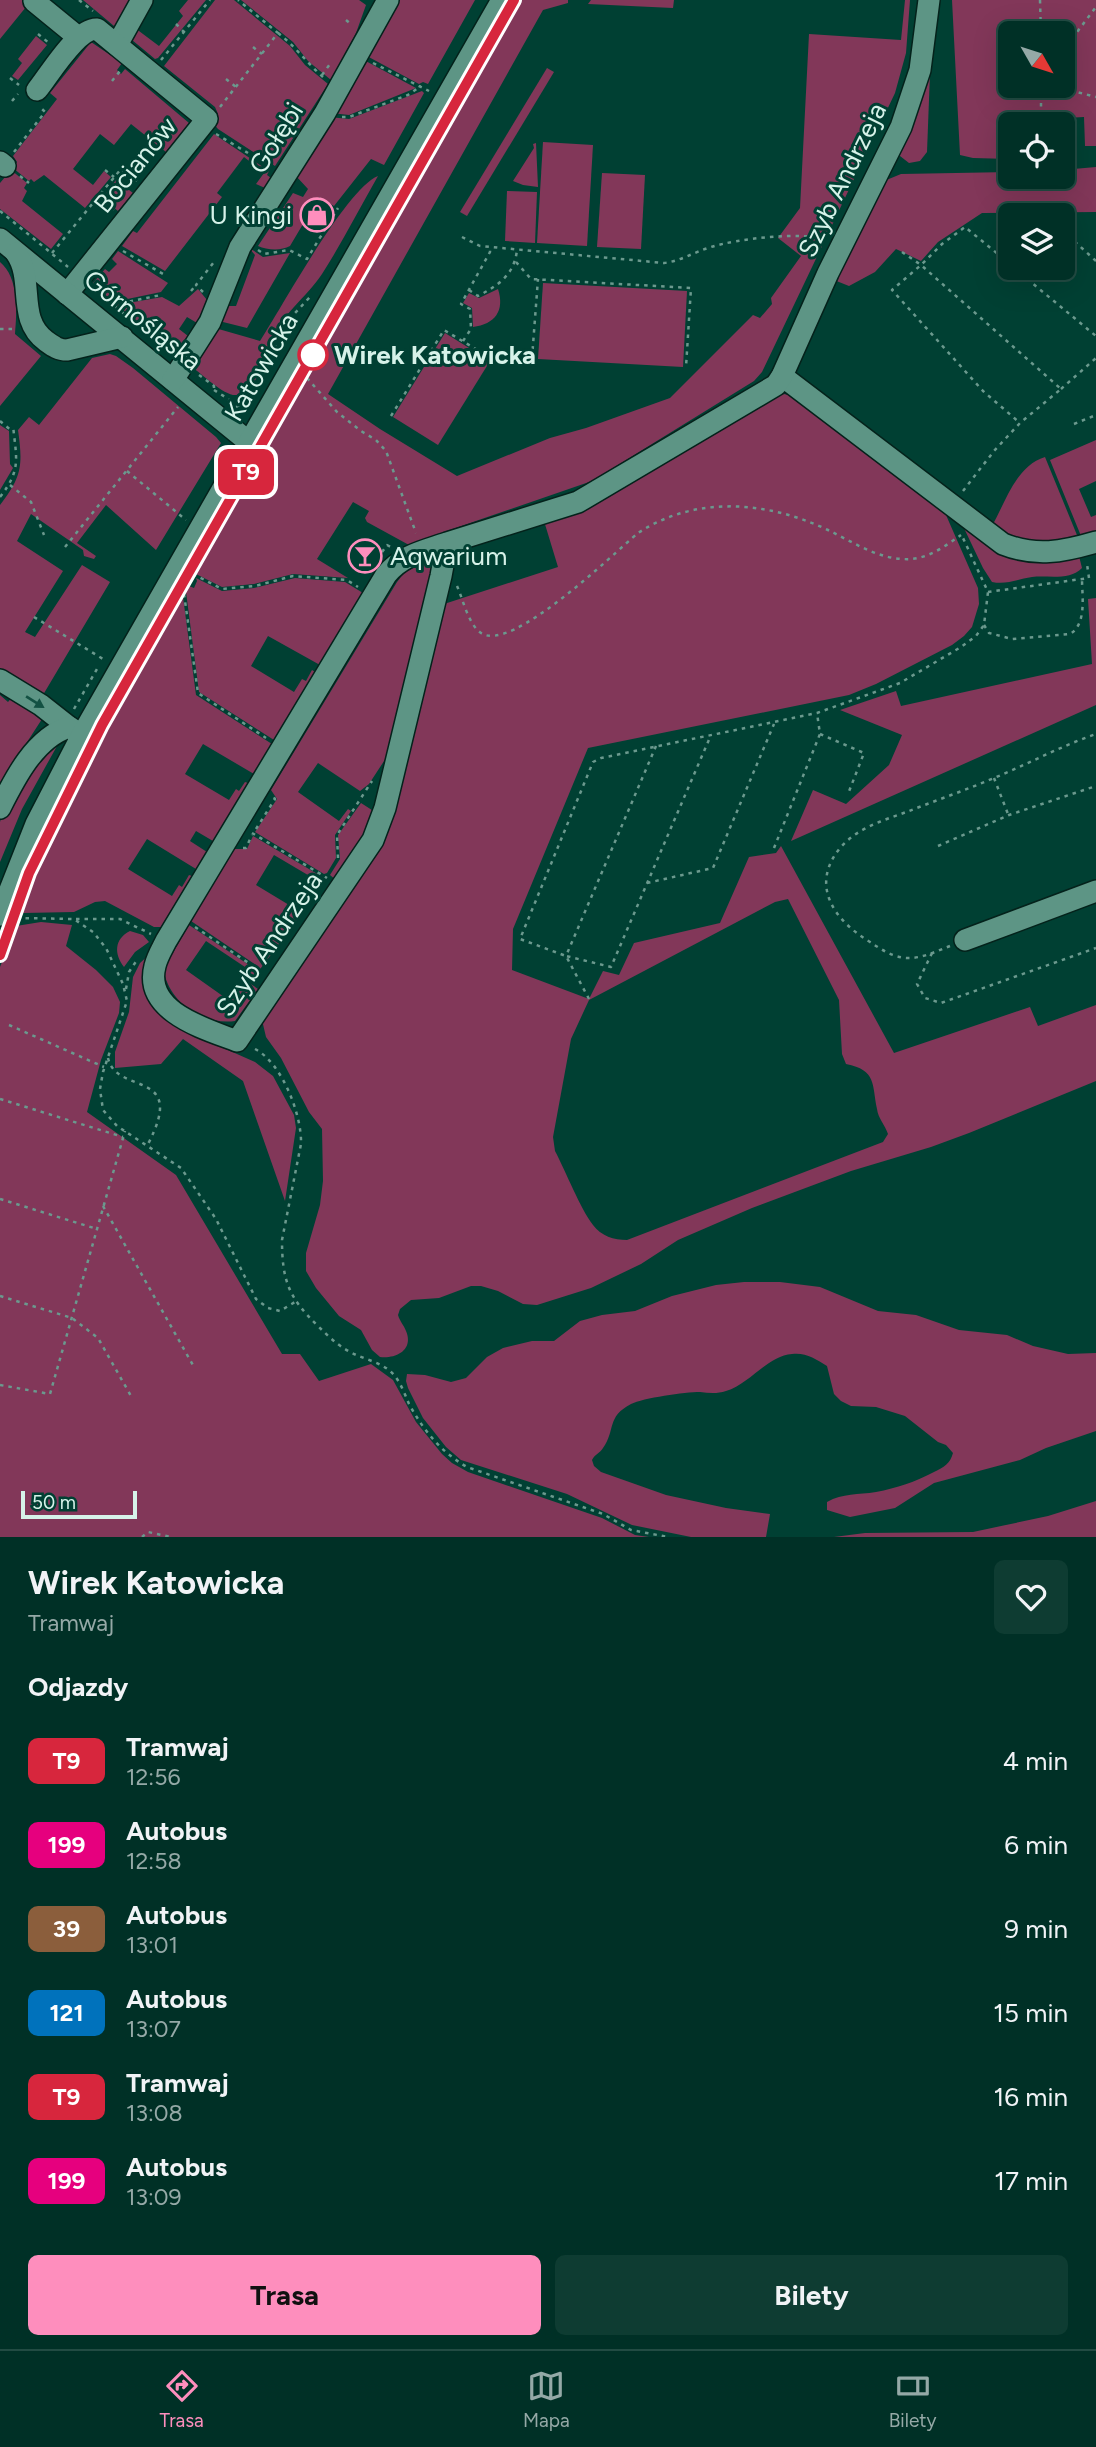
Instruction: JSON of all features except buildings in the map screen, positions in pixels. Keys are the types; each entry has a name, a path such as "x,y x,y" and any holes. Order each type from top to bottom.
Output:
{"street":[{"path":"117,45 142,0"},
{"name":"Gołębi","path":"185,374 210,322 240,247 326,113 388,0"},
{"name":"Katowicka","path":"6,916 36,824 76,731 250,443 502,0"},
{"name":"Szyb Andrzeja","path":"447,543 385,808 373,840 237,1041 180,1017 161,999 156,989 154,968 166,941 393,566 408,556 447,543 578,502 766,393 782,376 828,273 901,127 920,71 929,0"},
{"path":"25,89 78,37 34,1"},
{"name":"Bocianów","path":"67,295 76,270 207,119 97,29 90,29 78,37"},
{"path":"8,246 23,269 31,324 43,339 60,350 67,350 122,337"},
{"name":"Górnośląska","path":"8,246 122,337 185,374 250,443"},
{"path":"782,376 1003,544 1028,553 1090,544"},
{"path":"0,680 76,731"},
{"path":"0,808 15,778 47,739 76,731"},
{"path":"965,940 1096,891"}],"path":[{"path":"158,64 210,0"},
{"path":"238,0 278,33 331,85"},
{"path":"1040,0 1041,21"},
{"path":"1075,35 1096,7"},
{"path":"176,24 184,32"},
{"path":"214,111 220,107 278,33"},
{"path":"38,34 51,45"},
{"path":"253,47 262,54"},
{"path":"326,113 349,117 423,87 380,66"},
{"path":"113,81 119,72"},
{"path":"10,78 25,89 12,101"},
{"path":"226,79 236,87"},
{"path":"1075,92 1096,97"},
{"path":"216,134 248,153"},
{"path":"6,161 22,143"},
{"path":"131,176 140,164"},
{"path":"51,253 121,169 142,185"},
{"path":"105,170 114,177"},
{"path":"98,197 119,214"},
{"path":"264,254 289,250 301,259 307,259 338,208"},
{"path":"0,211 76,270 177,357"},
{"path":"998,254 965,227 942,244 892,290 983,391 1020,423"},
{"path":"463,237 481,246 664,263 678,261 714,246 767,238 806,235 830,242"},
{"path":"1075,242 1096,261"},
{"path":"463,341 471,329 470,309 461,304 490,253 490,247"},
{"path":"469,290 478,296 497,286 514,268 517,249"},
{"path":"902,252 921,265 1061,389"},
{"path":"191,291 220,253"},
{"path":"129,255 163,274"},
{"path":"516,262 531,279 691,288 686,367"},
{"path":"487,356 492,348 513,356 532,358 538,279"},
{"path":"1028,280 1096,336"},
{"path":"196,285 205,293"},
{"path":"113,304 161,295"},
{"path":"214,390 233,402 253,392 275,352 276,340 283,326 310,297"},
{"path":"0,329 17,330"},
{"path":"391,415 444,330 494,360"},
{"path":"711,735 611,967 566,956 520,939 593,762 601,758 656,747 711,735 817,713 915,675 969,642 984,625 988,592 949,505 971,483 994,451 1020,423 1096,358"},
{"path":"294,366 314,384 337,412 376,440 386,452 417,536"},
{"path":"185,374 214,386 215,394 233,409 257,396"},
{"path":"65,547 180,405"},
{"path":"1074,424 1096,415"},
{"path":"0,421 13,432"},
{"path":"0,497 10,485 17,468 13,425"},
{"path":"127,471 190,523"},
{"path":"10,485 31,502 44,535"},
{"path":"441,576 450,579 457,586 475,628 483,635 500,635 512,632 535,619 638,533 656,522 708,507 743,506 775,510 814,523 878,554 906,560 938,551 961,535"},
{"path":"1088,578 1090,544"},
{"path":"381,554 387,545 396,550"},
{"path":"193,574 222,589 255,586 293,576 347,580 359,588 362,583"},
{"path":"988,592 1094,578"},
{"path":"984,625 989,633 1012,639 1070,634 1080,622 1082,579"},
{"path":"183,593 198,694 275,743"},
{"path":"34,617 103,659"},
{"path":"774,848 820,734 817,713"},
{"path":"647,883 713,869 775,722"},
{"path":"820,734 864,753 848,794"},
{"path":"965,940 932,953 909,958 890,954 842,923 831,903 826,881 830,864 841,846 864,827 994,778 1096,734"},
{"path":"566,956 656,747"},
{"path":"994,778 1009,815"},
{"path":"938,846 1009,815 1096,786"},
{"path":"254,834 341,887"},
{"path":"6,916 120,919 166,941"},
{"path":"74,919 93,932 106,948 125,992 125,1009 104,1068 100,1088 103,1110 112,1122 181,1168 210,1210 256,1299 268,1308 280,1311 295,1302"},
{"path":"200,930 253,965 250,970"},
{"path":"932,953 917,984 925,998 941,1003 1096,948"},
{"path":"566,956 589,999"},
{"path":"9,1025 104,1068"},
{"path":"237,1041 260,1052 269,1060 277,1070 299,1114 302,1144 282,1247 288,1286 295,1302 331,1339 394,1374 418,1421 447,1456 467,1467 603,1514 631,1530 668,1537"},
{"path":"108,1058 114,1070 150,1088 156,1097 160,1112 159,1122 147,1145"},
{"path":"0,1099 122,1137"},
{"path":"0,1385 50,1394 125,1130"},
{"path":"0,1199 97,1229"},
{"path":"103,1206 194,1367"},
{"path":"0,1296 72,1318 98,1338 131,1396"},
{"path":"142,1537 148,1532 171,1537"}],"shaded area":[{"path":"0,0 27,0 26,7 0,39"},
{"path":"83,0 137,0 120,31"},
{"path":"188,0 206,0 158,58 155,59 126,35 135,28 159,46 183,16 179,11"},
{"path":"215,0 234,0 290,46 305,65 328,84 275,166 218,129 212,122 218,114 215,107 164,66"},
{"path":"241,0 359,0 366,5 356,33 331,80 308,61 293,42"},
{"path":"393,0 475,0 428,84 419,84 365,55"},
{"path":"517,0 568,0 568,3 543,10 328,394 457,476 550,438 670,398 753,315 760,318 772,304 771,298 801,256 778,238 800,208 809,34 901,40 905,0 910,0 906,53 895,93 762,372 754,381 592,481 409,545 367,522 365,518 369,511 353,502 317,559 348,578 293,574 254,584 222,587 196,574 203,562 200,560"},
{"path":"591,0 674,0 673,8 588,4"},
{"path":"952,0 1096,0 1096,146 1085,146 1084,117 1075,118 1075,112 998,112 998,159 960,155"},
{"path":"36,36 47,45 18,80 12,76 22,63 18,59"},
{"path":"91,42 122,63 117,70 121,74 125,69 189,123 166,152 131,124 114,145 100,134 73,169 93,185 104,171 111,177 85,208 44,175 34,182 31,179 29,181 13,168 17,162 13,156 57,99 50,93"},
{"path":"362,59 416,88 349,115 331,113"},
{"path":"547,68 554,72 467,216 460,212"},
{"path":"930,73 927,152 920,161 909,163 900,156 899,150"},
{"path":"422,91 424,93 384,165 371,159 334,206 319,197 290,246 274,249 258,246 293,193 303,197 308,189 296,176 329,117 349,119"},
{"path":"214,134 269,171 267,175 271,178 265,188 256,184 264,173 244,157 217,193 222,197 165,271 122,246 133,231 137,233"},
{"path":"543,142 593,145 587,246 537,243"},
{"path":"536,143 538,187 513,181 534,148 533,144"},
{"path":"1096,167 1096,212 1075,212 1075,203 998,203 998,213 982,213 938,242 921,261 896,249 875,272 849,286 834,280 884,181 901,174 998,172 998,189 1075,189 1075,169"},
{"path":"11,170 27,183 24,188 27,191 22,201 63,234 51,249 0,209 0,183"},
{"path":"602,173 645,175 641,249 597,247"},
{"path":"378,176 322,274 279,325 263,365 250,387 244,392 232,395 192,367 215,328 260,341 332,225 349,202"},
{"path":"116,180 133,193 118,211 102,198"},
{"path":"507,191 537,192 535,243 505,241"},
{"path":"248,247 263,257 290,253 247,328 219,321 224,306 236,306 255,255"},
{"path":"118,251 168,283 161,292 113,302 93,283 105,269 109,272 117,264 112,259"},
{"path":"0,262 14,286 15,334 41,356 0,406"},
{"path":"543,283 687,291 683,367 538,359"},
{"path":"198,289 207,300 197,323 187,317 179,329 188,336 177,354 117,305 162,297 179,306"},
{"path":"498,289 500,304 496,315 487,323 473,327 472,308 463,303 469,293 479,298"},
{"path":"445,333 490,361 438,445 393,417"},
{"path":"110,354 133,368 221,443 156,550 106,505 77,543 96,556 94,559 84,556 83,550 31,514 17,541 63,571 25,632 35,637 82,565 110,582 40,700 0,670 0,505 13,486 19,470 18,430 29,417 39,425 92,358"},
{"path":"777,395 792,396 946,515 978,588 979,604 972,627 952,645 849,695 588,748 513,929 512,970 589,999 603,971 619,975 634,943 720,923 749,857 776,853 781,846 894,1053 1030,1007 1038,1026 1096,1005 1096,1081 969,1133 851,1171 752,1208 678,1240 641,1264 591,1288 537,1305 523,1304 498,1291 481,1286 471,1286 439,1298 411,1300 400,1309 398,1315 408,1338 406,1348 397,1355 380,1357 372,1350 361,1330 339,1316 306,1271 306,1253 320,1205 323,1181 322,1129 309,1112 281,1058 266,1037 262,1020 365,868 441,605 558,567 544,521","holes":["788,899 839,1000 842,1054 846,1064 863,1070 871,1080 878,1112 888,1134 883,1142 627,1240 608,1237 596,1229 583,1209 555,1151 553,1137 571,1039 589,1000 775,902"]},
{"path":"0,425 9,431 10,464 13,468 0,490"},
{"path":"1096,440 1096,481 1079,489 1091,517 1096,515 1096,532 1081,536 1050,460"},
{"path":"1045,457 1079,540 1034,542 1013,537 992,526 1019,476 1026,468"},
{"path":"962,524 1079,556 1082,568 1065,576 992,582"},
{"path":"423,562 430,562 432,567 386,758 369,784 360,791 318,763 298,792 339,821 348,809 351,811 335,835 336,858 324,874 255,832 277,799 271,790 397,582 404,573"},
{"path":"196,578 222,591 254,588 295,578 345,582 363,593 320,665 268,636 251,666 294,692 302,679 306,681 312,670 315,672 274,740 199,692 186,592 189,586 194,588"},
{"path":"183,597 196,695 272,744 254,774 203,744 185,774 229,800 236,789 239,791 245,782 248,783 213,841 196,831 190,841 207,852 196,869 147,839 128,869 172,896 179,885 182,887 189,875 192,876 161,927 154,927 105,901 95,902 74,912 23,913 19,909 33,873 82,768 157,632 162,632"},
{"path":"1096,598 1096,705 791,841 813,790 846,804 889,765 902,735 840,710 896,691 901,706 1092,664 1088,599"},
{"path":"0,695 8,702 14,695 42,719 0,784"},
{"path":"62,737 22,809 0,862 0,822 4,809 25,776"},
{"path":"361,803 375,812 371,824 337,881 330,875 340,859 338,835"},
{"path":"253,836 319,875 320,879 318,881 274,855 256,885 299,911 307,900 310,902 255,976 250,973 256,965 191,921 234,849 247,849"},
{"path":"41,922 72,925 66,946 113,987 120,1002 119,1013 101,1060 87,1112 176,1175 282,1354 300,1354 319,1381 371,1364 393,1380 416,1422 452,1463 468,1472 602,1518 635,1535 649,1537 0,1537 0,967 16,926"},
{"path":"189,925 249,965 248,969 206,941 186,970 227,999 234,989 238,991 245,980 258,989 235,1021 213,1020 192,1011 175,996 165,976 161,976 166,956 170,958"},
{"path":"130,931 143,935 149,942 135,952 124,967 118,957 117,947 121,938"},
{"path":"150,954 146,964 146,984 155,1004 168,1020 176,1027 255,1062 273,1076 294,1115 296,1128 285,1201 243,1081 183,1039 161,1064 115,1068 115,1052 129,1012 133,977 140,963"},
{"path":"780,1282 820,1287 878,1311 916,1315 959,1330 1007,1335 1033,1346 1068,1354 1096,1353 1096,1431 1020,1460 934,1483 895,1508 850,1517 827,1510 827,1502 839,1497 899,1487 913,1482 944,1467 953,1453 905,1416 876,1407 851,1406 841,1401 834,1394 827,1366 819,1361 801,1354 783,1356 726,1391 675,1394 631,1404 618,1414 602,1450 592,1460 601,1472 666,1495 770,1514 766,1537 691,1537 632,1525 567,1494 461,1460 446,1447 423,1418 408,1388 407,1374 425,1375 451,1382 466,1378 487,1357 503,1348 532,1341 554,1341 580,1321 635,1311 672,1296 716,1285"},
{"path":"1096,1501 1096,1537 834,1537 865,1533 973,1532 1048,1516"}],"tram line":[{"path":"0,955 29,873 102,725 514,0"},
{"name":"T9","path":"0,955 29,873 102,725 514,0"}],"place":[{"name":"U Kingi","path":"317,215"},
{"name":"Wirek Katowicka","path":"313,355"},
{"name":"Aqwarium","path":"365,556"}]}
